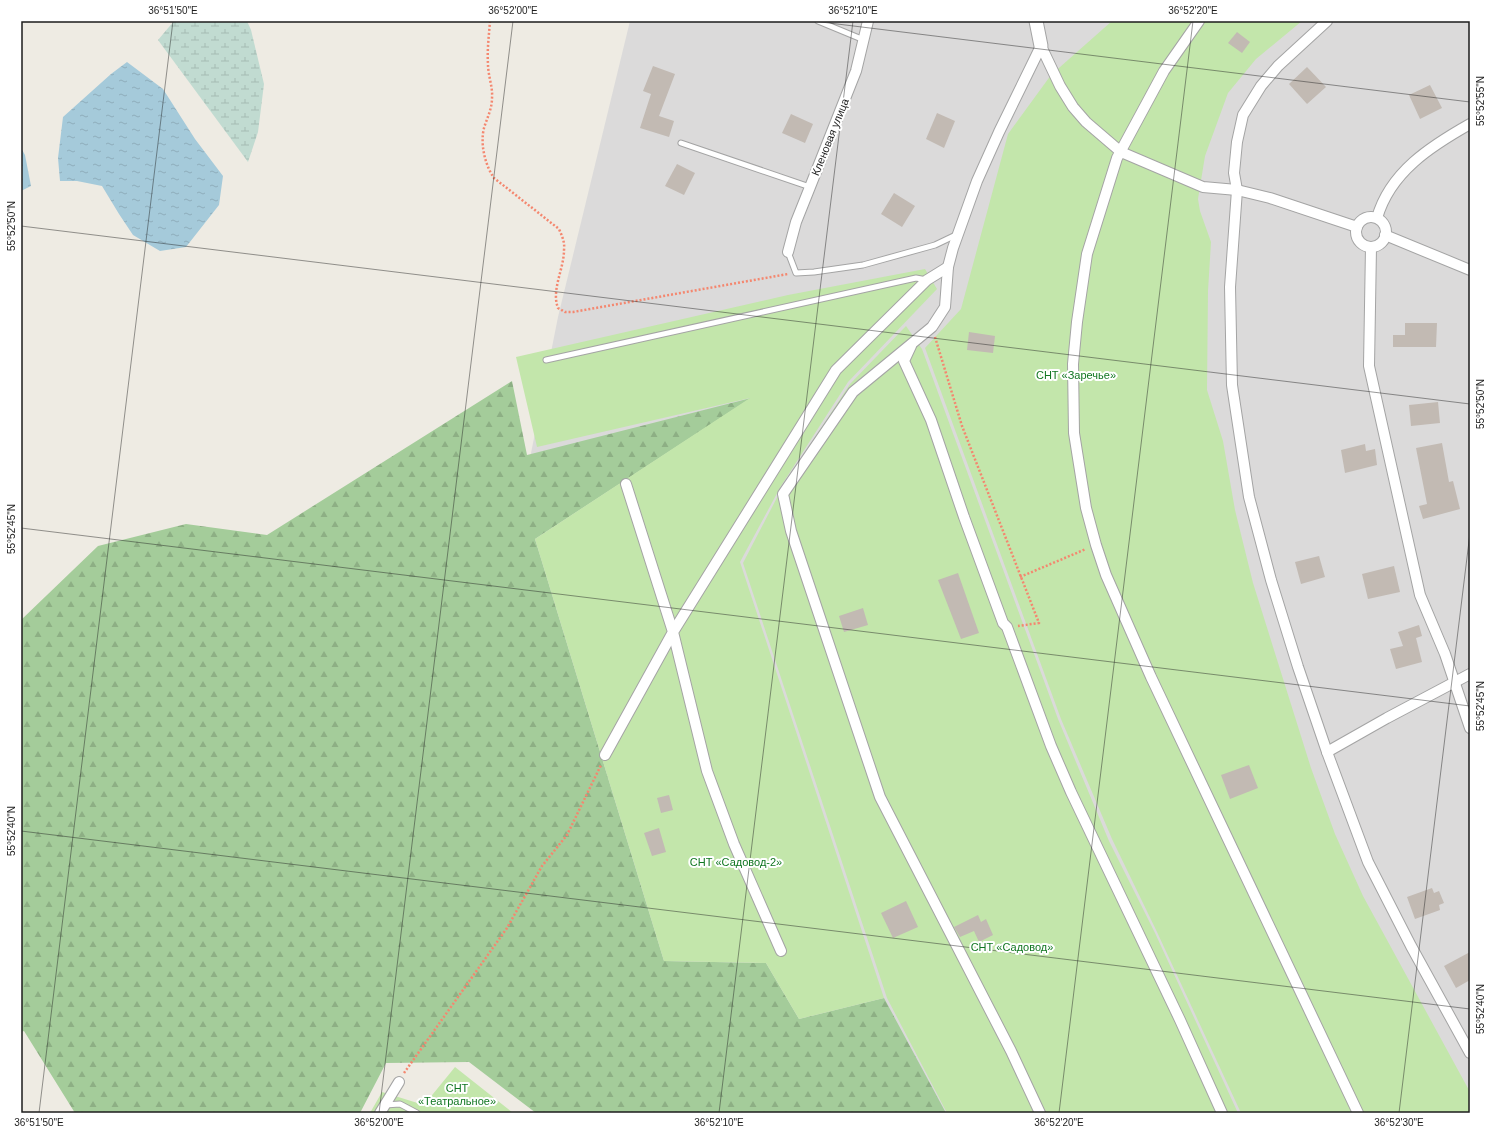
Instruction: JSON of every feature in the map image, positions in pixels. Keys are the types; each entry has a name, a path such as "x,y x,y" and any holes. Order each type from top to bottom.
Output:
{"street":[{"name":"Кленовая улица","path":"788,252 796,222 856,71 868,21"},
{"path":"1036,21 1041,46 1060,86 1086,122 1120,152 1203,187 1237,190 1270,198 1356,227"},
{"path":"1199,21 1164,71 1117,158 1088,254 1076,322 1073,364 1074,433 1086,508 1106,575 1151,677 1358,1113"},
{"path":"1327,21 1278,66 1261,86 1243,115 1237,142 1234,173 1237,190 1230,287 1232,385 1249,497 1275,595 1327,752 1368,862 1411,946 1470,1053"},
{"path":"1040,1113 1011,1051 880,797 792,531 783,494 853,392 932,327 945,306 948,267 958,233 977,181 1041,46"},
{"path":"1377,218 1380,206 1390,188 1416,158 1445,138 1470,124"},
{"path":"1367,217 1377,218 1385,227 1385,235 1380,244 1371,247 1366,246 1358,241 1356,227 1367,217"},
{"path":"1385,235 1470,270"},
{"path":"1371,247 1369,366 1420,595 1445,654 1470,728"},
{"path":"605,755 673,632 836,370 926,280 948,267"},
{"path":"912,343 904,361 931,420 964,517 1003,622 1007,627 1052,746 1071,792 1180,1020 1222,1113"},
{"path":"626,484 673,632 707,771 734,844 781,951"},
{"path":"1327,752 1470,674"},
{"path":"383,1109 399,1082"}],"lane":[{"path":"818,21 864,40"},
{"path":"681,143 810,187"},
{"path":"788,252 796,273 814,272 863,265 935,245 958,233"},
{"path":"546,360 916,278 926,280"},
{"path":"383,1109 400,1104 417,1113"}],"path":[{"path":"490,21 488,64 492,97 491,107 483,134 483,149 486,162 494,178 559,229 563,240 564,250 557,293 556,303 558,308 565,312 573,312 796,273"},
{"path":"932,327 962,426 1039,623 1007,627"},
{"path":"1020,577 1096,545"},
{"path":"399,1082 507,928 542,866 567,835 605,755"}],"shaded area":[{"path":"630,21 1470,21 1470,1113 880,1113 649,958 513,544 558,317"}],"green space":[{"path":"174,21 247,21 251,30 264,84 258,132 248,162 158,40"},
{"name":"СНТ «Заречье»","path":"1112,21 1302,21 1256,59 1228,93 1205,156 1198,199 1200,211 1211,242 1208,291 1207,390 1223,441 1235,510 1253,583 1311,768 1335,834 1363,896 1470,1092 1470,1113 1241,1113 1112,839 1061,719 925,348 961,309 1008,134 1051,75"},
{"name":"СНТ «Садовод-2»","path":"925,269 937,289 848,382 781,486 740,562 884,998 799,1019 766,963 664,961 535,539 750,398 537,447 516,357 788,295"},
{"name":"СНТ «Садовод»","path":"906,326 922,349 1058,719 1109,841 1155,933 1238,1113 947,1113 887,998 743,563 783,486 850,384"},
{"path":"512,381 527,455 751,398 535,539 664,961 766,963 799,1019 884,998 946,1113 536,1113 469,1062 386,1063 360,1113 75,1113 24,1031 21,1032 21,620 98,546 186,524 267,535"},
{"name":"СНТ «Театральное»","path":"455,1067 513,1113 370,1113 382,1092 424,1105"}],"water":[{"path":"127,62 163,89 195,139 223,176 219,205 186,247 160,251 133,235 102,186 77,181 60,181 58,158 63,117 111,74"},
{"path":"21,148 25,155 31,186 21,191"}],"building":[{"path":"1237,32 1250,42 1242,53 1228,43"},
{"path":"653,66 675,74 659,116 674,121 669,137 640,128 651,94 643,91"},
{"path":"1307,67 1326,87 1307,104 1289,84"},
{"path":"1430,85 1442,108 1420,119 1409,95"},
{"path":"937,113 955,121 944,148 926,139"},
{"path":"791,114 813,124 805,143 782,133"},
{"path":"677,164 695,173 684,195 665,186"},
{"path":"894,193 915,206 902,227 881,214"},
{"path":"1405,323 1437,323 1436,347 1393,347 1393,335 1405,335"},
{"path":"969,332 995,336 993,353 967,350"},
{"path":"1438,402 1440,423 1411,426 1409,405"},
{"path":"1442,443 1449,482 1453,481 1460,509 1423,519 1419,506 1427,504 1416,448"},
{"path":"1365,444 1366,451 1375,449 1377,465 1345,473 1341,450"},
{"path":"1319,556 1325,577 1301,584 1295,562"},
{"path":"1394,566 1400,592 1368,599 1362,574"},
{"path":"958,573 979,633 961,639 938,580"},
{"path":"863,608 868,625 844,632 839,616"},
{"path":"1419,625 1422,636 1416,638 1422,662 1396,669 1390,649 1403,646 1398,632"},
{"path":"1249,765 1258,788 1230,799 1221,775"},
{"path":"669,795 673,810 661,813 657,798"},
{"path":"659,828 666,852 652,856 644,833"},
{"path":"1432,888 1434,893 1439,891 1444,903 1439,905 1440,910 1415,919 1407,897"},
{"path":"906,901 918,927 893,938 881,913"},
{"path":"978,915 981,922 986,919 993,935 979,942 974,931 960,937 954,927"},
{"path":"1470,952 1470,980 1456,988 1444,966"}]}
